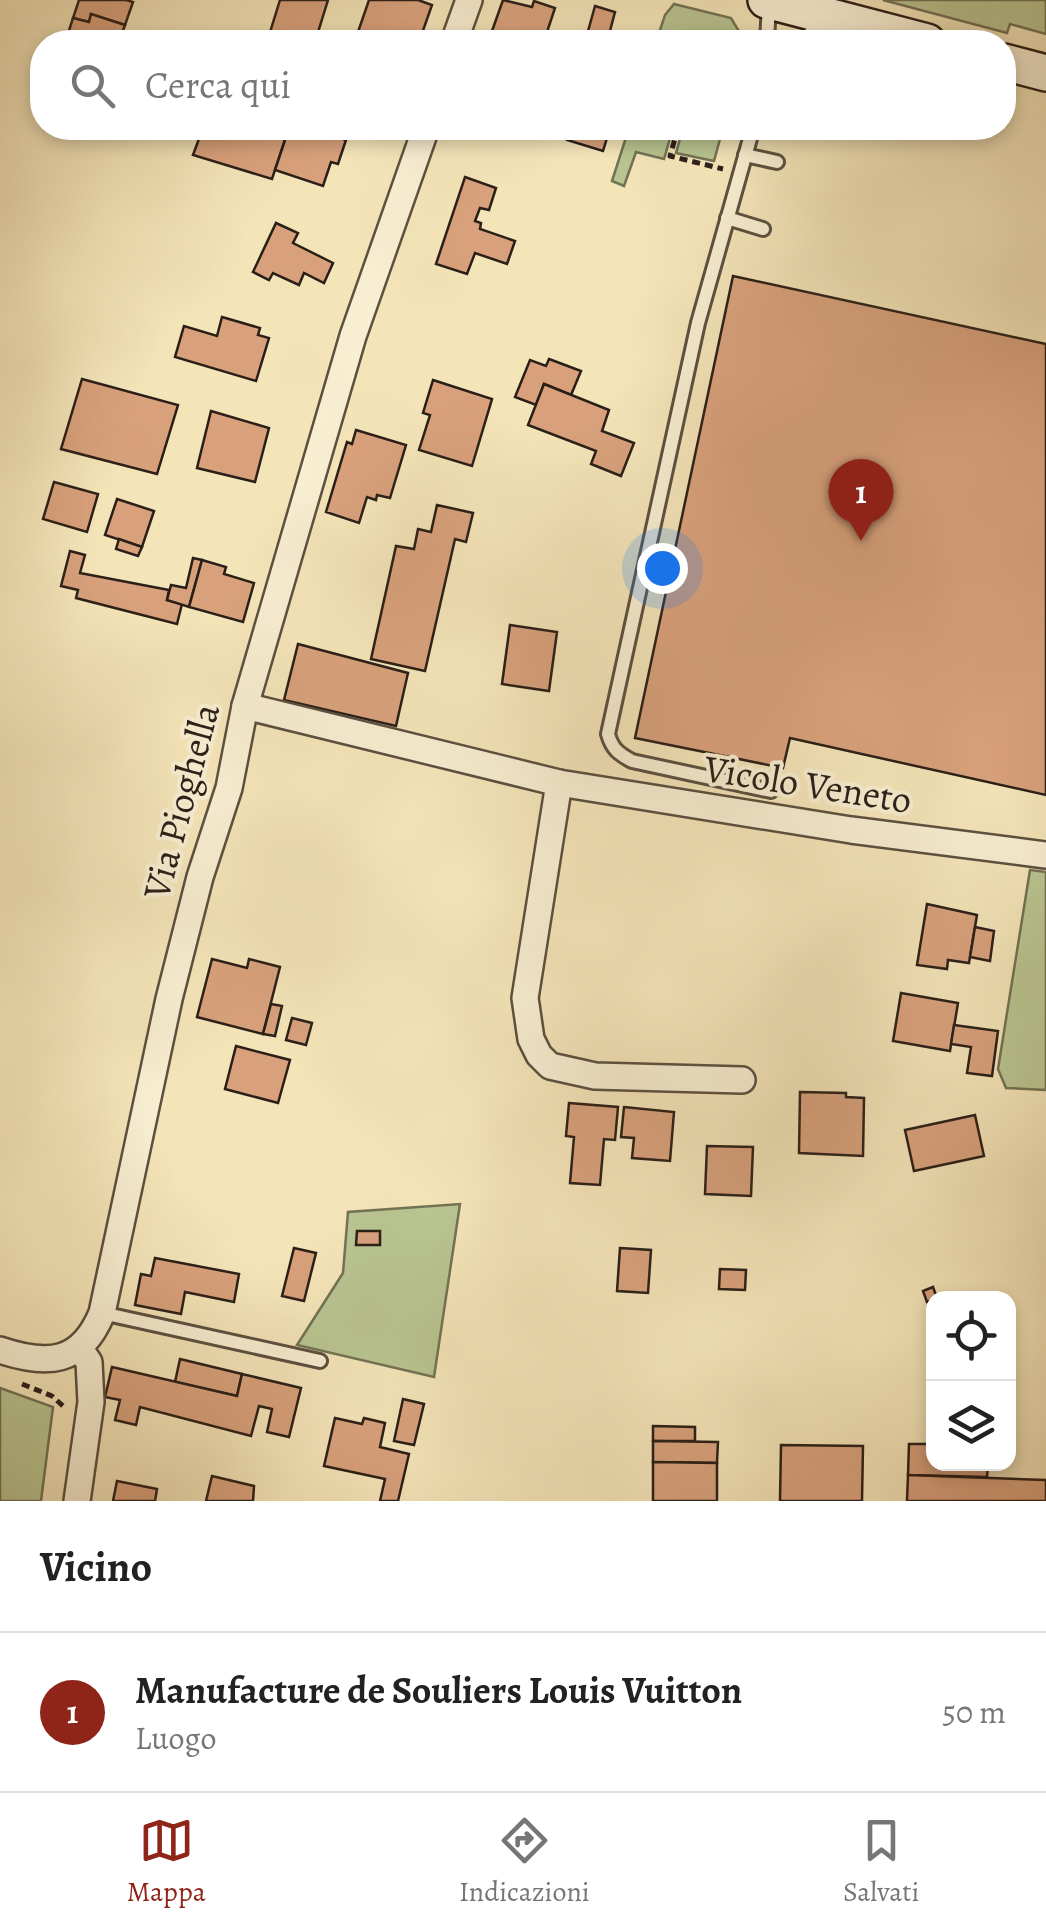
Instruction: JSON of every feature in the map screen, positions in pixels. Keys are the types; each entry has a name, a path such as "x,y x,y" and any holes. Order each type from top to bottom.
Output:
{"street":[{"path":"458,30 468,0"},
{"path":"768,0 811,29"},
{"path":"1016,65 1046,73"},
{"name":"Via Pioghella","path":"80,1349 94,1333 102,1313 170,998 200,877 229,788 245,706 352,336 422,140"},
{"name":"Vicolo Veneto","path":"245,706 559,783 851,830 1046,855"},
{"path":"559,783 525,998 531,1039 538,1055 550,1066 594,1076 742,1080"},
{"path":"0,1350 54,1359 80,1349 89,1362 91,1402 76,1501"}],"lane":[{"path":"767,30 768,0"},
{"path":"749,140 698,322 608,734 620,755 632,760 771,791"},
{"path":"745,155 778,162"},
{"path":"727,218 763,228"},
{"path":"102,1313 320,1362"}],"path":[{"path":"675,140 670,156 726,170"},
{"path":"18,1383 61,1402 66,1410 64,1420"}],"green space":[{"path":"883,0 1046,0 1046,34 1010,24 1008,30"},
{"path":"674,4 731,18 738,30 660,30"},
{"path":"625,140 670,140 664,159 636,152 624,186 612,181"},
{"path":"680,140 720,140 714,161 676,153"},
{"path":"1030,870 1046,872 1046,1090 1006,1088 998,1069"},
{"path":"460,1204 434,1377 297,1345 343,1273 348,1212"},
{"path":"0,1388 53,1407 41,1501 0,1501"}],"building":[{"path":"79,0 133,2 125,25 91,14 89,22 73,18"},
{"path":"280,0 328,0 319,30 271,30"},
{"path":"369,0 418,0 432,5 423,30 359,30"},
{"path":"503,0 532,7 534,1 555,8 548,30 492,30"},
{"path":"595,6 615,12 610,30 588,30"},
{"path":"91,14 125,25 123,30 69,30 73,18 89,22"},
{"path":"199,140 285,140 272,179 193,155"},
{"path":"285,140 346,140 338,164 331,162 323,186 275,170"},
{"path":"567,140 606,140 603,151"},
{"path":"465,177 496,188 489,210 480,208 475,221 481,223 480,229 515,241 507,264 475,253 467,274 436,264"},
{"path":"276,223 298,233 293,243 333,263 324,283 304,273 299,285 273,273 269,280 253,272"},
{"path":"733,276 1046,344 1046,795 790,738 783,768 635,738"},
{"path":"222,317 260,328 258,335 269,338 256,381 175,357 184,326 217,336"},
{"path":"549,359 581,371 571,395 544,384 536,405 515,397 530,360 546,366"},
{"path":"82,379 178,405 157,474 61,449"},
{"path":"433,380 492,399 472,466 419,450 430,415 423,413"},
{"path":"544,384 609,410 602,431 634,443 621,476 591,464 596,451 528,425"},
{"path":"211,411 269,428 255,482 197,468"},
{"path":"356,430 406,445 390,498 367,497 359,523 326,512 347,442 352,444"},
{"path":"54,482 98,494 87,532 43,519"},
{"path":"117,499 154,511 142,547 105,535"},
{"path":"437,505 473,513 466,542 455,539 425,671 371,659 396,546 414,549 418,529 431,532"},
{"path":"119,539 142,547 138,556 116,549"},
{"path":"70,551 85,555 80,573 169,590 167,600 182,604 177,624 76,598 78,590 61,586"},
{"path":"193,558 202,560 189,607 167,600 171,585 186,588"},
{"path":"202,560 226,567 224,574 254,583 243,622 189,607"},
{"path":"510,625 557,632 549,691 502,684"},
{"path":"298,644 408,673 396,726 284,700"},
{"path":"927,904 977,915 969,963 948,960 947,969 917,965"},
{"path":"975,927 994,931 990,961 970,957"},
{"path":"212,959 247,968 249,959 280,967 263,1034 197,1017"},
{"path":"901,993 958,1003 950,1051 893,1041"},
{"path":"271,1004 282,1006 275,1036 263,1034"},
{"path":"292,1018 312,1023 306,1045 286,1040"},
{"path":"954,1025 998,1031 992,1076 967,1073 971,1047 951,1044"},
{"path":"236,1046 290,1060 278,1103 225,1089"},
{"path":"800,1092 846,1093 846,1097 864,1098 863,1156 799,1153"},
{"path":"569,1103 618,1107 615,1140 604,1139 600,1185 570,1183 574,1137 566,1136"},
{"path":"624,1107 674,1112 670,1161 632,1158 634,1138 621,1137"},
{"path":"975,1115 984,1156 914,1171 905,1130"},
{"path":"707,1146 753,1147 751,1196 705,1194"},
{"path":"357,1231 380,1231 380,1245 356,1245"},
{"path":"294,1248 316,1253 304,1301 282,1296"},
{"path":"620,1248 651,1250 648,1293 617,1291"},
{"path":"155,1258 239,1274 234,1302 185,1292 181,1314 135,1305 141,1274 151,1276"},
{"path":"720,1269 746,1270 745,1290 719,1289"},
{"path":"180,1359 242,1374 237,1396 175,1382"},
{"path":"112,1367 237,1396 242,1374 301,1388 289,1437 267,1432 272,1409 259,1406 251,1436 140,1407 136,1425 115,1420 120,1400 105,1397"},
{"path":"403,1399 424,1404 414,1445 394,1441"},
{"path":"335,1418 362,1424 364,1418 385,1423 380,1447 409,1454 398,1501 380,1501 385,1479 324,1466"},
{"path":"653,1426 695,1427 695,1441 653,1441"},
{"path":"653,1441 718,1442 717,1463 653,1462"},
{"path":"909,1444 926,1444 926,1471 987,1471 987,1477 908,1475"},
{"path":"781,1445 863,1446 862,1501 780,1501"},
{"path":"653,1462 717,1463 717,1501 653,1501"},
{"path":"908,1475 1046,1480 1046,1501 907,1501"},
{"path":"212,1476 254,1486 253,1501 206,1501"},
{"path":"117,1481 157,1489 155,1501 113,1501"}],"place":[{"name":"Manufacture de Souliers Louis Vuitton","path":"861,541"}]}
